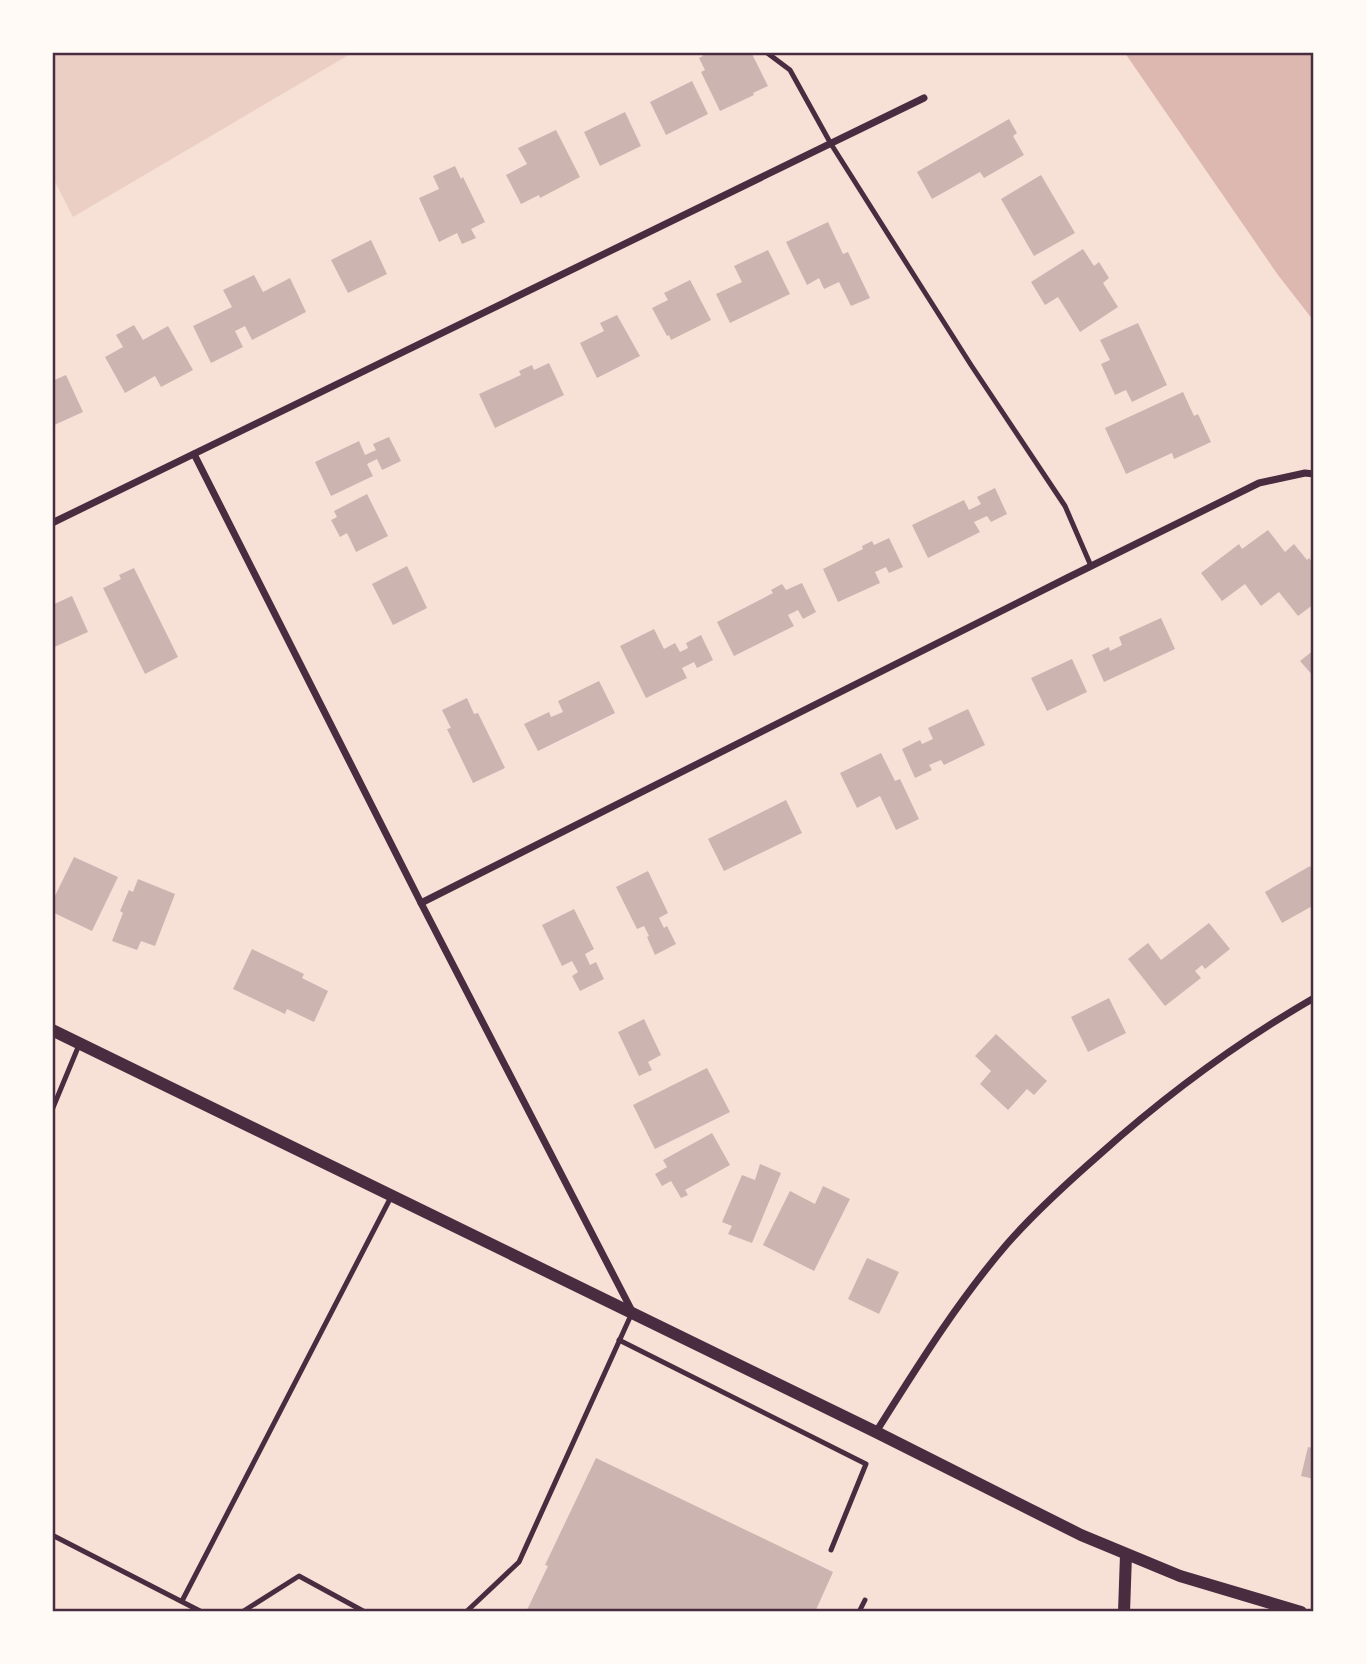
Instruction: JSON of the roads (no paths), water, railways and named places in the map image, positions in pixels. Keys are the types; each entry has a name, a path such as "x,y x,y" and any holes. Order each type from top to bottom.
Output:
{"street":[{"path":"52,523 924,98"},
{"path":"194,454 632,1312"},
{"path":"421,903 1259,483 1305,473 1314,474"},
{"path":"876,1432 955,1310 1009,1242 1040,1210 1113,1142 1180,1086 1263,1028 1314,998"},
{"path":"52,1030 632,1312 1081,1535 1180,1576 1301,1612"},
{"path":"1124,1612 1126,1555"}],"lane":[{"path":"766,52 790,70 831,144 971,365 1065,506 1091,566"},
{"path":"52,1110 80,1042"},
{"path":"182,1601 392,1195"},
{"path":"466,1612 519,1562 632,1312"},
{"path":"619,1340 866,1464 831,1550"},
{"path":"52,1535 202,1612"},
{"path":"242,1612 299,1576 365,1612"},
{"path":"859,1612 865,1600"}]}
